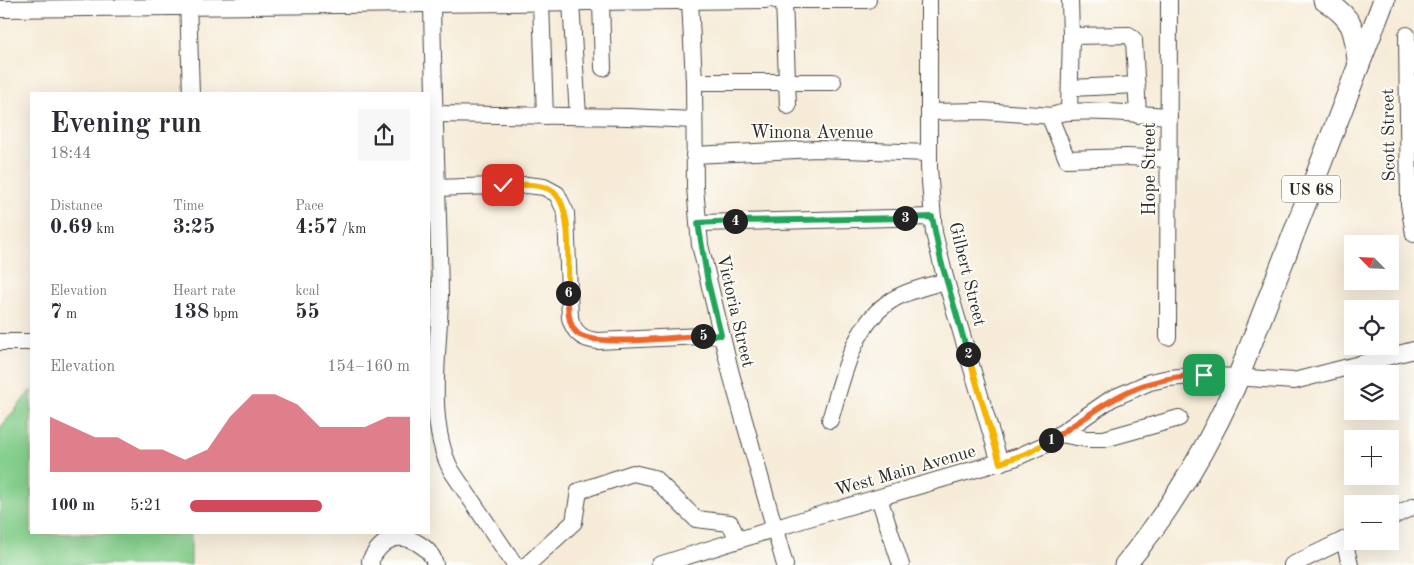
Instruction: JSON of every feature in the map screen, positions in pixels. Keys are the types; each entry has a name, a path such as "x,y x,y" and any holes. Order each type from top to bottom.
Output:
{"main road":[{"path":"1324,0 1342,12 1352,24 1358,66"},
{"name":"US 68","path":"1125,565 1158,524 1181,489 1207,444 1238,378 1384,0"}],"street":[{"name":"Victoria Street","path":"690,0 694,82 694,154 698,223 708,282 721,335 785,565"},
{"path":"784,0 788,106"},
{"path":"0,9 188,4 868,0"},
{"name":"Gilbert Street","path":"929,0 929,153 932,217 946,281 1000,463"},
{"path":"1069,112 1070,0"},
{"name":"Hope Street","path":"1168,337 1169,0"},
{"path":"432,2 436,188 434,340 437,415 443,453 461,486 515,565"},
{"path":"541,2 545,116"},
{"path":"571,2 578,116"},
{"path":"601,2 603,68"},
{"path":"188,4 191,92"},
{"path":"1071,36 1129,35 1134,40 1138,115"},
{"name":"Scott Street","path":"1407,35 1409,204 1414,234"},
{"path":"694,82 833,82"},
{"path":"1070,88 1137,85"},
{"path":"929,112 982,111 1053,116 1069,112 1169,116"},
{"path":"434,114 694,120"},
{"path":"1053,116 1051,120 1067,159 1127,157 1169,160"},
{"name":"Winona Avenue","path":"694,154 817,149 929,153"},
{"path":"436,188 528,185 544,187 557,194 566,213 570,318 573,328 579,335 598,341 721,335"},
{"path":"698,223 932,217"},
{"path":"830,420 849,358 867,324 883,307 898,297 913,290 946,281"},
{"path":"0,342 30,342"},
{"name":"West Main Avenue","path":"659,565 775,528 1000,463 1028,453 1060,434 1111,399 1150,382 1187,376 1276,381 1298,380 1414,350"},
{"path":"1060,434 1104,439 1178,418"},
{"path":"527,565 574,522 579,492 633,474 654,478 696,519 730,523 738,540"},
{"path":"879,498 900,565"},
{"path":"1399,514 1414,506"},
{"path":"371,565 370,561 376,550 392,539 410,540 427,548 435,565"},
{"path":"1292,565 1344,540"},
{"path":"1349,550 1350,565"}],"green space":[{"path":"30,391 30,534 191,534 191,565 0,565 0,428"}],"route":[{"path":"503,185 544,187 553,191 560,198 566,213 568,307 570,318 576,332 593,341 721,335 700,245 698,223 754,220 932,217 946,281 1000,463 1044,445 1092,411 1130,389 1169,378 1204,375"}]}
